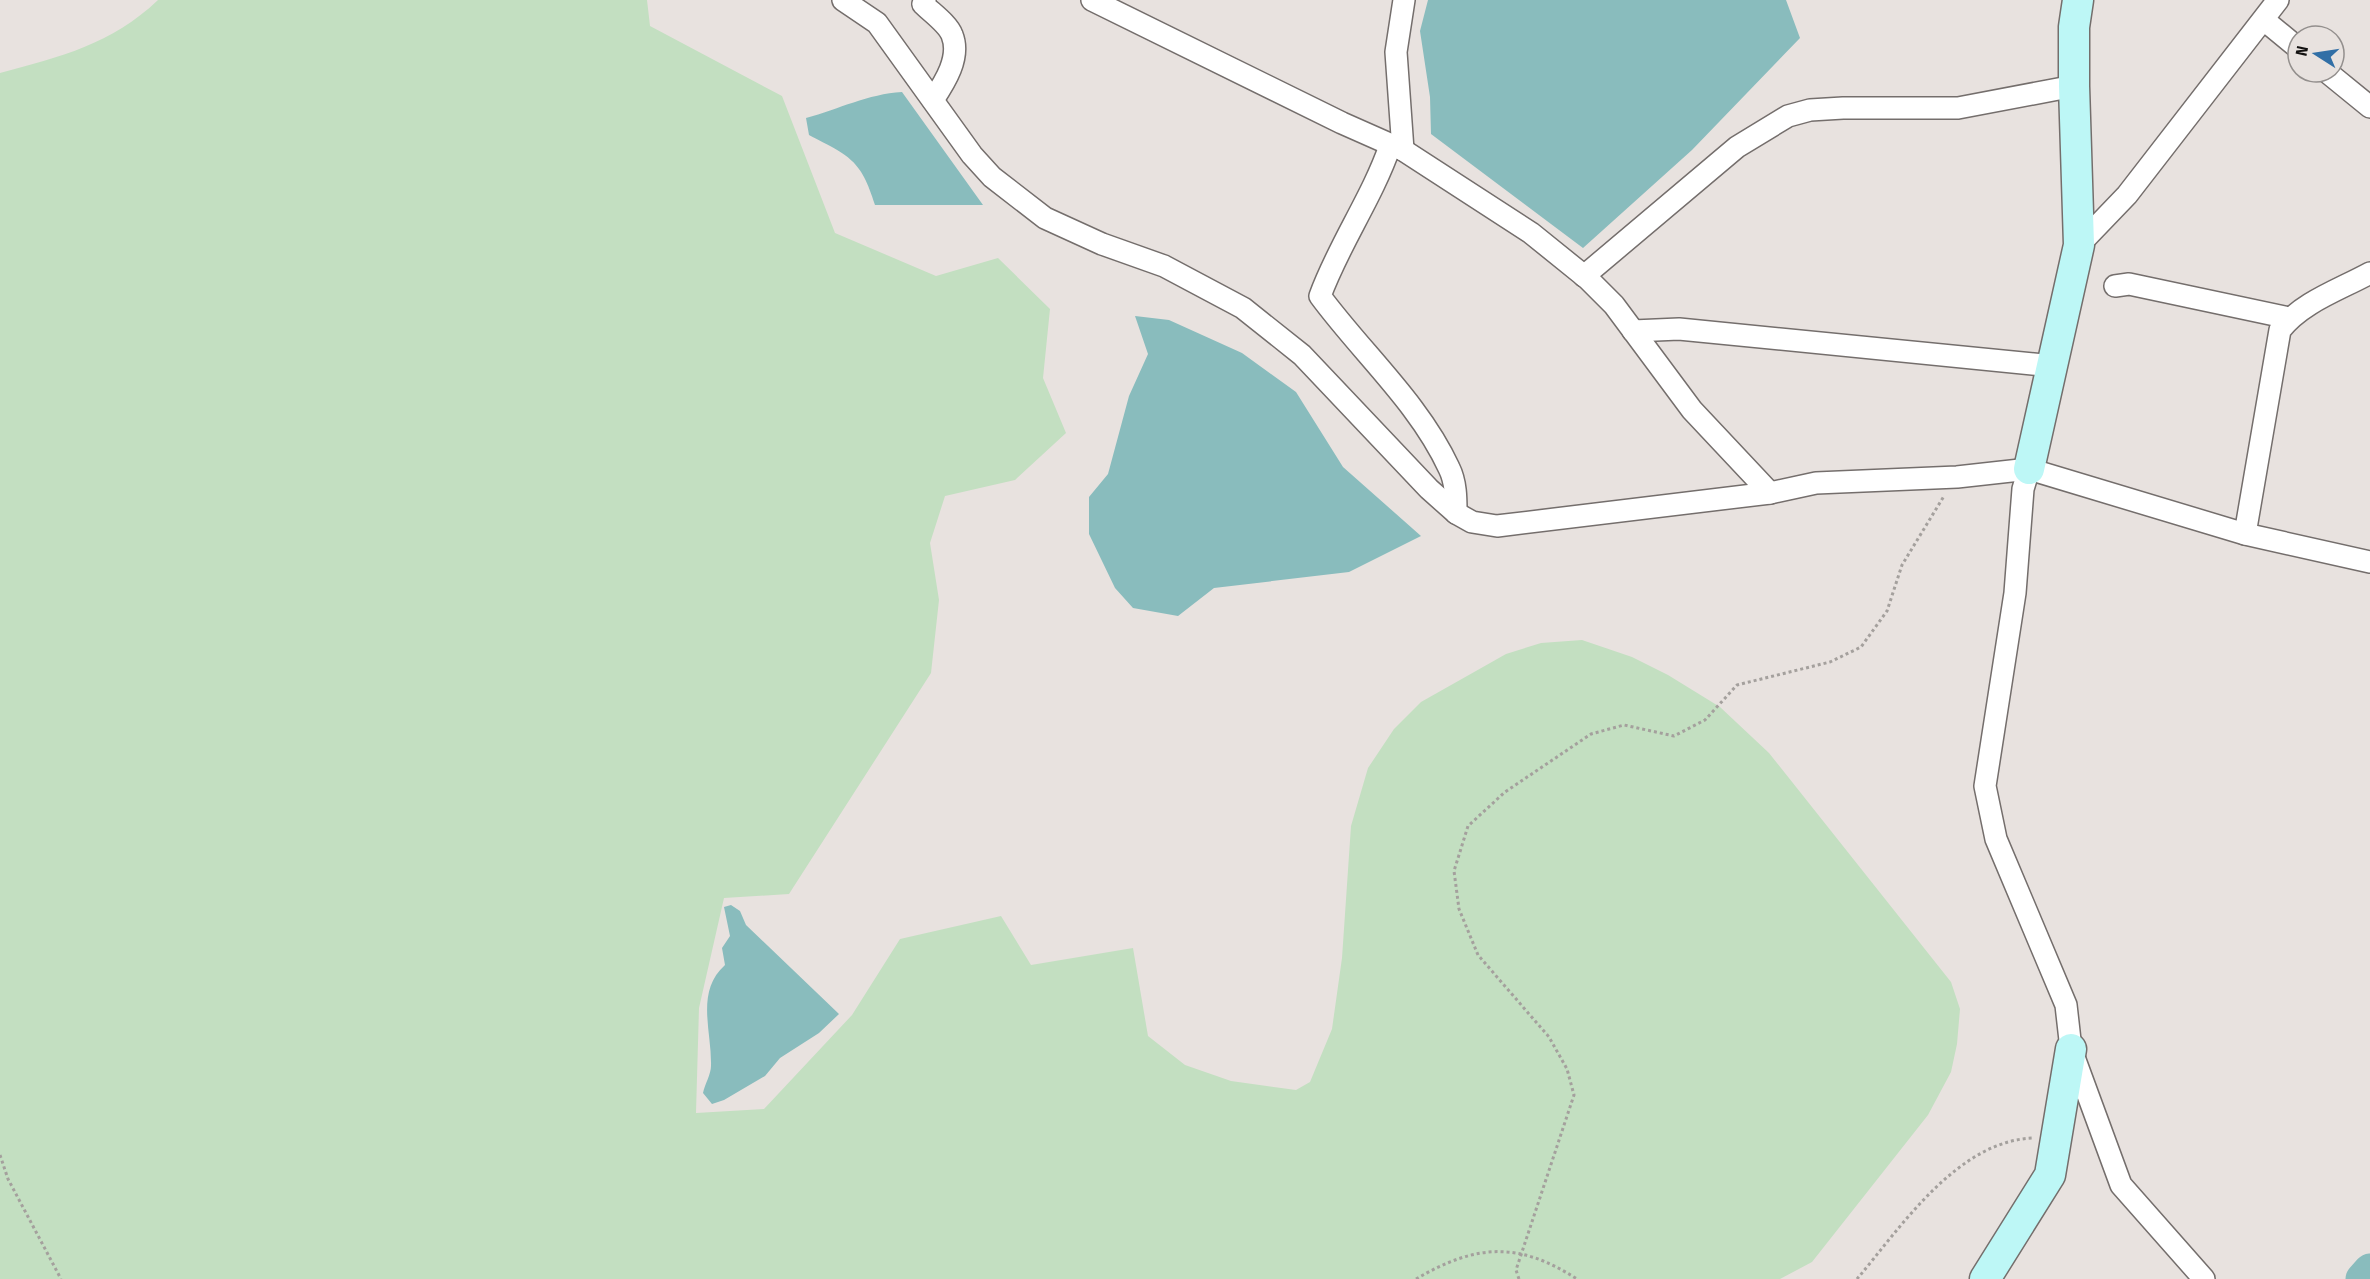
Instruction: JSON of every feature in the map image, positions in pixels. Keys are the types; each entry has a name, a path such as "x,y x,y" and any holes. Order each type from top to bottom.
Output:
{"street":[{"path":"843,0 877,22 972,155 992,177 1045,218 1102,244 1164,266 1243,308 1302,355 1430,489 1456,513 1472,522 1497,526 1770,493 1815,483 1957,477 2029,469 2245,534 2370,562"},
{"path":"925,0 923,4 952,33 955,52 946,81 933,100"},
{"path":"1092,0 1127,8 1396,148 1531,233 1584,276 1614,305 1692,410 1770,493"},
{"path":"1404,0 1396,52 1396,148 1328,273 1320,296 1420,419 1450,469 1455,490 1456,513"},
{"path":"2078,0 2074,27 2074,87 2079,245 2024,489 2015,593 1985,786 1996,839 2066,1005 2071,1049 2121,1185 2204,1279"},
{"path":"2079,245 2127,195 2278,0"},
{"path":"2264,20 2286,38"},
{"path":"2342,84 2370,106"},
{"path":"1584,276 1737,147 1788,116 1810,110 1843,108 1958,108 2074,87"},
{"path":"2245,534 2280,330 2289,318 2306,306 2370,273"},
{"path":"2115,286 2129,284 2289,318"},
{"path":"1633,331 1679,329 2053,366"},
{"path":"1985,1279 2050,1175 2071,1049"}],"path":[{"path":"1519,1279 1516,1270 1574,1095 1567,1069 1548,1037 1478,955 1458,909 1454,871 1468,826 1506,792 1591,734 1624,725 1674,736 1705,720 1737,685 1830,662 1861,647 1887,611 1902,565 1925,524 1957,477"},
{"path":"1857,1279 1935,1187 1979,1154 2016,1138 2056,1137"},
{"path":"0,1155 8,1179 61,1279"},
{"path":"1416,1279 1439,1265 1480,1253 1509,1250 1555,1265 1577,1279"}],"green space":[{"path":"158,0 647,0 650,26 782,96 835,233 936,276 998,258 1050,309 1043,378 1066,433 1015,480 945,496 930,543 939,600 931,673 789,894 724,898 699,1008 696,1113 764,1109 852,1015 900,939 1001,916 1031,965 1133,948 1148,1036 1185,1065 1231,1081 1296,1090 1310,1082 1332,1029 1342,958 1351,826 1368,768 1394,729 1421,702 1506,654 1541,643 1582,640 1632,657 1668,675 1720,707 1769,753 1951,982 1960,1009 1957,1044 1951,1072 1928,1115 1812,1262 1780,1279 0,1279 0,73 44,61 104,38 122,28"}],"water":[{"path":"1428,0 1786,0 1800,38 1692,150 1583,248 1431,134 1430,97 1420,31"},
{"path":"902,92 983,205 875,205 859,168 844,154 809,135 806,118 865,99"},
{"path":"1135,316 1169,320 1242,353 1296,392 1343,467 1421,536 1349,572 1214,588 1178,616 1133,608 1115,588 1089,534 1089,497 1108,474 1129,396 1148,354"},
{"path":"731,905 740,911 746,925 839,1014 819,1033 780,1058 765,1076 724,1100 712,1104 703,1093 711,1066 708,1000 710,987 725,965 722,948 730,936 724,907"}],"waterway":[{"path":"2362,1279 2370,1270"}]}
